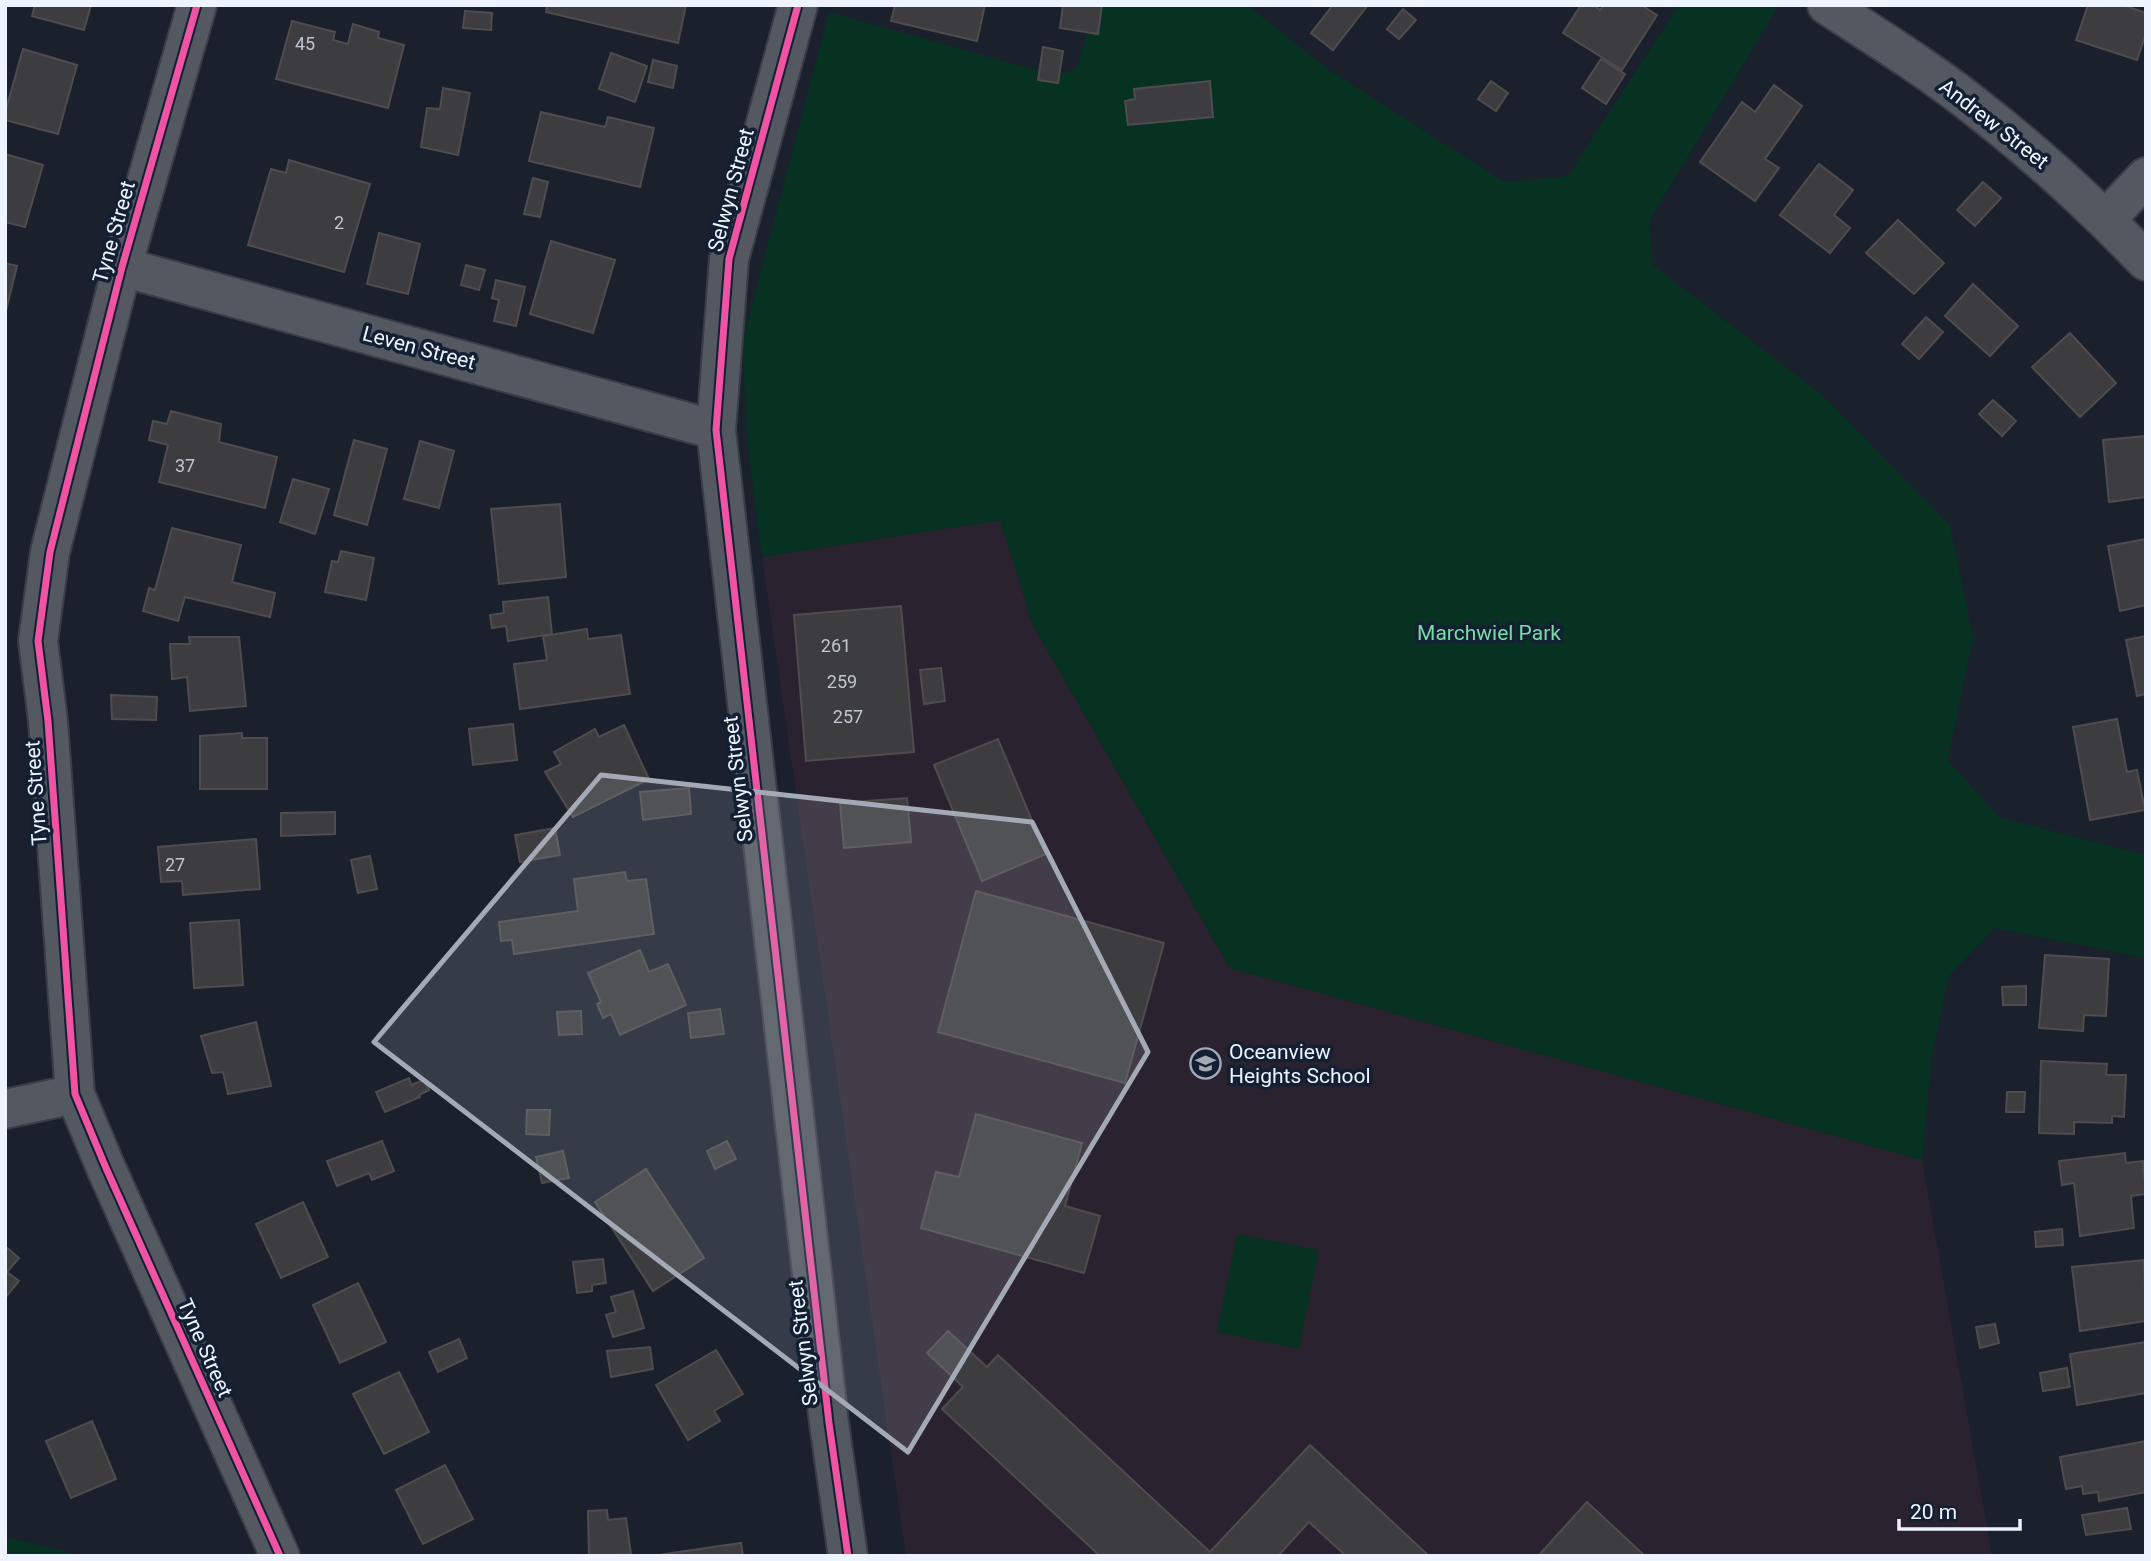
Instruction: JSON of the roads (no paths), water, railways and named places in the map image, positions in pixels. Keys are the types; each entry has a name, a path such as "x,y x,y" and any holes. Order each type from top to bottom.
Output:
{"street":[{"name":"Tyne Street","path":"197,5 122,267 50,552 38,641 48,721 75,1094 281,1556"},
{"name":"Selwyn Street","path":"798,5 729,259 716,430 830,1423 848,1556"},
{"name":"Andrew Street","path":"1827,5 1971,103 2044,162 2106,219 2146,261"},
{"path":"2106,219 2146,177"},
{"name":"Leven Street","path":"122,267 716,430"},
{"path":"5,1109 75,1094"}],"place":[{"name":"Oceanview Heights School","path":"1206,1064"}],"park label":[{"name":"Marchwiel Park","path":"1489,633"}]}
